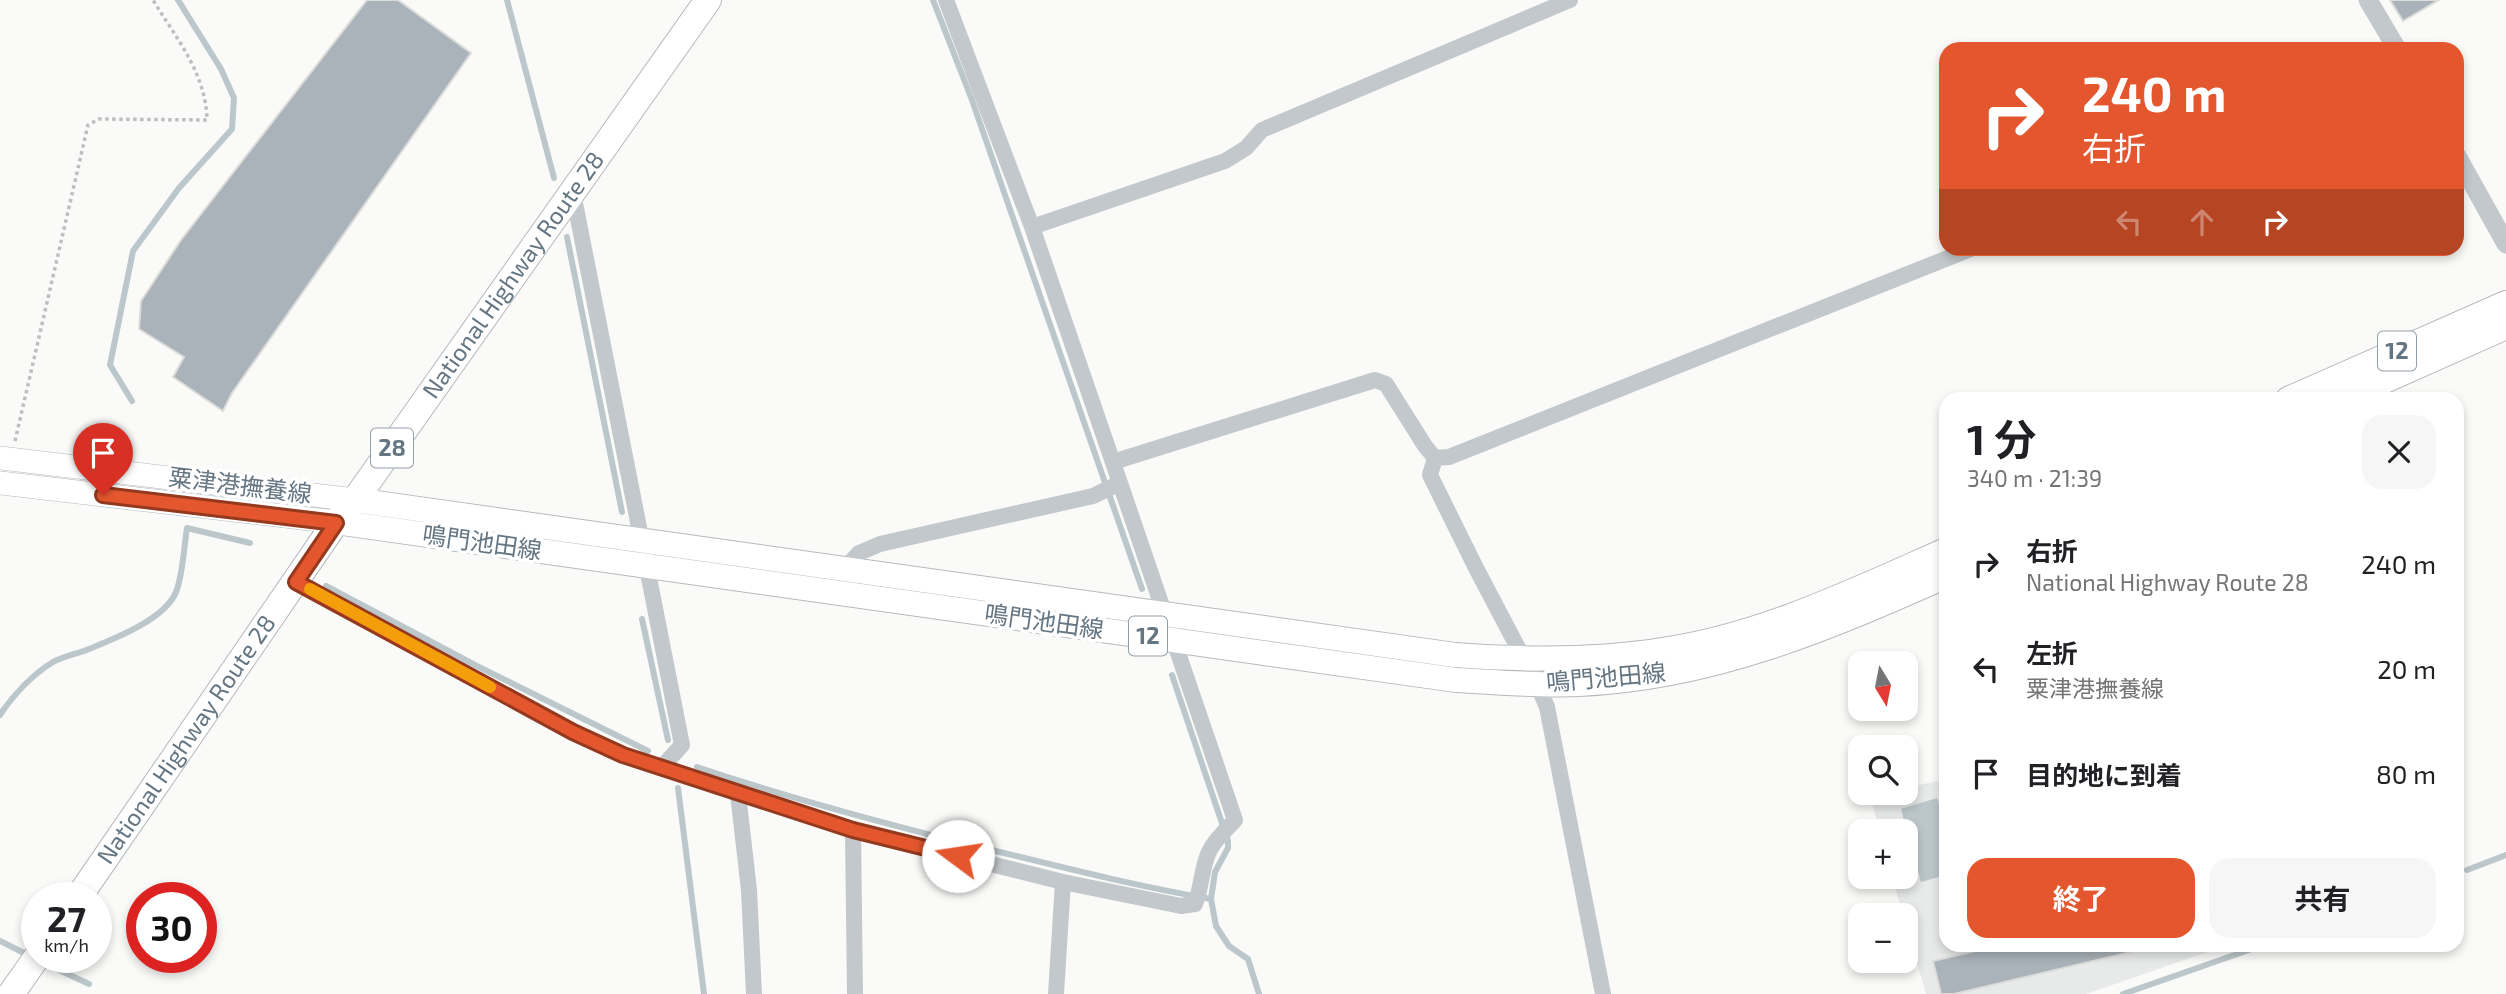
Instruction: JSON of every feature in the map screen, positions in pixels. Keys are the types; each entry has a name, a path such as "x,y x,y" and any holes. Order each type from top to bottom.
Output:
{"highway":[{"name":"National Highway Route 28","path":"89,882 336,523 355,500 709,0"},
{"path":"11,994 25,973"}],"main road":[{"name":"12","path":"2304,392 2506,303"},
{"name":"12","path":"2360,392 2506,327"},
{"name":"粟津港撫養線","path":"6,458 355,500"},
{"name":"粟津港撫養線","path":"0,483 336,523"},
{"name":"鳴門池田線","path":"355,500 1455,655 1523,660 1662,650 1741,632 1844,595 1939,553"},
{"name":"鳴門池田線","path":"336,523 1456,680 1537,684 1580,684 1664,675 1750,655 1850,618 1939,579"}],"street":[{"path":"296,582 573,732 623,755 853,830 1063,882 1181,906 1195,904 1206,858 1235,820 1116,485 1112,463 1032,227 946,0"},
{"path":"1032,227 1225,162 1246,148 1262,130 1570,0"},
{"path":"2368,0 2393,42"},
{"path":"2464,169 2506,244"},
{"path":"573,193 682,745 661,768"},
{"path":"1435,458 1449,457 1499,438 1953,256"},
{"path":"1112,463 1375,380 1386,384 1435,458"},
{"path":"1435,458 1430,475 1547,707 1603,994"},
{"path":"845,568 859,553 880,544 1093,496 1116,485"},
{"path":"738,794 749,890 754,994"},
{"path":"853,830 855,994"},
{"path":"1056,994 1063,882"}],"path":[{"path":"6,458 88,125 99,118 207,120 206,103 189,57 153,0"}],"shaded area":[{"path":"1939,781 1939,952 2208,952 2086,994 1926,994 1918,967 1918,903 1900,903 1895,889 1918,889 1918,819 1877,819 1873,805 1918,805 1918,785"},
{"path":"1937,798 1939,877 1921,882 1918,871 1918,819 1904,819 1901,809"}],"building":[{"path":"367,0 398,0 471,53 232,393 223,411 173,377 184,357 139,329 141,301 181,240"},
{"path":"2390,0 2439,0 2403,21"},
{"path":"1971,952 2131,952 1954,994 1941,994 1933,961"}],"waterway":[{"path":"132,401 110,365 133,251 179,188 232,129 234,98 221,69 178,0"},
{"path":"507,0 554,178"},
{"path":"933,0 972,100 1142,589"},
{"path":"567,237 622,512"},
{"path":"0,715 24,686 53,662 125,633 162,611 176,592 187,528 250,543"},
{"path":"326,586 475,665 648,751"},
{"path":"642,619 668,740"},
{"path":"1172,675 1228,841 1228,848 1215,872 1211,899 1216,926 1229,946 1248,959 1259,994"},
{"path":"697,767 811,803 926,834 1107,878 1211,899"},
{"path":"678,788 704,994"},
{"path":"2467,870 2506,855"},
{"path":"0,941 21,952"},
{"path":"2123,994 2243,952"},
{"path":"66,973 89,984"}],"slow traffic":[{"path":"310,589 490,687"}],"route":[{"path":"103,495 336,523 296,582 552,721 623,755 738,794 853,830 958,856"}]}
